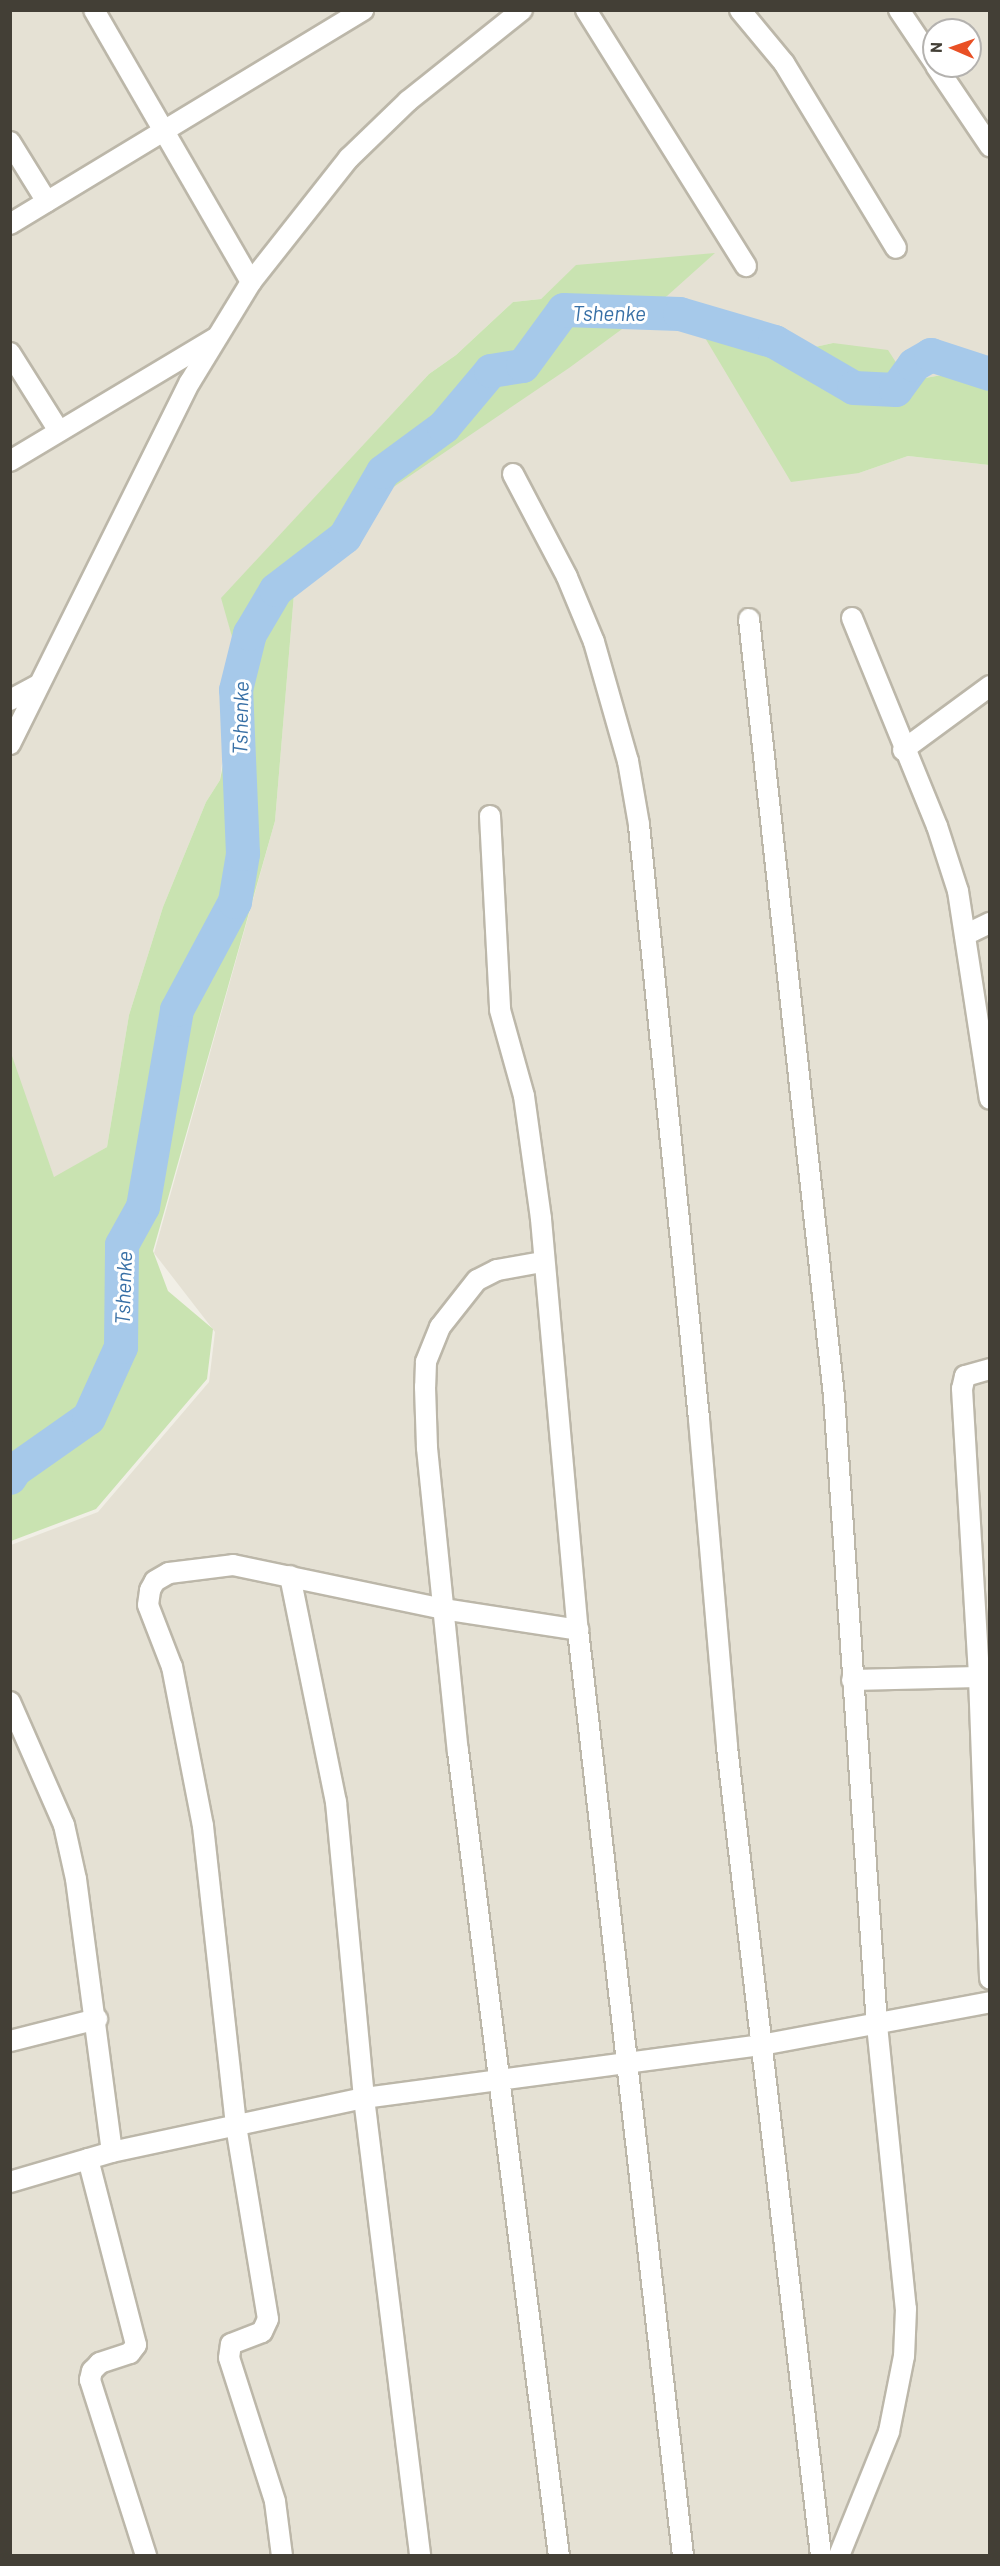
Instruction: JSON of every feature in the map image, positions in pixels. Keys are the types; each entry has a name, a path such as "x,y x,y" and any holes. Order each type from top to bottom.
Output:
{"street":[{"path":"94,10 251,282"},
{"path":"10,224 363,10"},
{"path":"10,744 36,686 214,339 251,282 349,158 408,101 522,10"},
{"path":"586,10 746,266"},
{"path":"740,10 784,63 896,249"},
{"path":"899,10 922,44"},
{"path":"944,78 990,146"},
{"path":"10,141 47,202"},
{"path":"10,461 214,339"},
{"path":"10,353 59,431"},
{"path":"513,474 567,577 594,642 628,761 637,814 699,1419 727,1747 821,2556"},
{"path":"852,618 903,750 937,826 958,891 990,1099"},
{"path":"749,619 834,1396 877,2025 904,2282 904,2356 882,2457 839,2556"},
{"path":"10,700 36,686"},
{"path":"903,750 990,686"},
{"path":"490,816 500,1010 530,1128 541,1220 542,1262 578,1630 683,2556"},
{"path":"964,935 990,923"},
{"path":"542,1262 497,1270 477,1280 440,1327 426,1362 427,1448 443,1609 499,2078 560,2556"},
{"path":"990,1369 965,1376 962,1389 979,1677 984,1725 990,1979"},
{"path":"282,2556 274,2501 229,2358 231,2344 262,2332 268,2319 236,2125 201,1815 172,1667 148,1605 155,1581 169,1573 233,1565 443,1609 578,1630"},
{"path":"290,1576 336,1802 364,2098 420,2556"},
{"path":"852,1680 979,1677"},
{"path":"10,1702 64,1825 97,2019 112,2152"},
{"path":"10,2182 112,2152 364,2098 499,2078 761,2045 877,2025 990,2001"},
{"path":"10,2041 97,2019"},
{"path":"87,2159 136,2345 130,2353 100,2363 92,2371 90,2380 146,2556"}],"shaded area":[{"path":"11,11 989,11 989,377 976,369 908,381 833,343 774,356 725,315 859,473 908,456 989,465 989,2555 11,2556 11,1545 98,1512 209,1382 215,1332 154,1253 275,821 295,582 339,524 667,296 577,265 541,299 513,302 456,355 429,374 222,598 236,651 220,780 206,802 163,907 129,1015 107,1147 54,1178 10,1053"}],"green space":[{"path":"715,253 667,296 569,368 339,524 295,582 275,821 153,1251 168,1291 213,1329 207,1379 96,1509 11,1541 11,1053 54,1177 107,1147 129,1015 163,907 206,802 220,780 225,755 236,651 221,598 429,374 456,355 513,302 541,299 576,265"},
{"path":"725,315 774,356 833,343 888,350 908,381 976,369 989,377 989,465 908,456 859,473 791,482 698,326"}],"waterway":[{"name":"Tshenke","path":"10,1478 15,1470 89,1418 121,1347 122,1245 143,1207 177,1010 235,902 243,854 236,690 250,634 276,590 345,537 383,472 444,427 491,371 523,366 564,310 680,314 775,342 854,388 896,390 914,365 931,355 990,374"}]}
